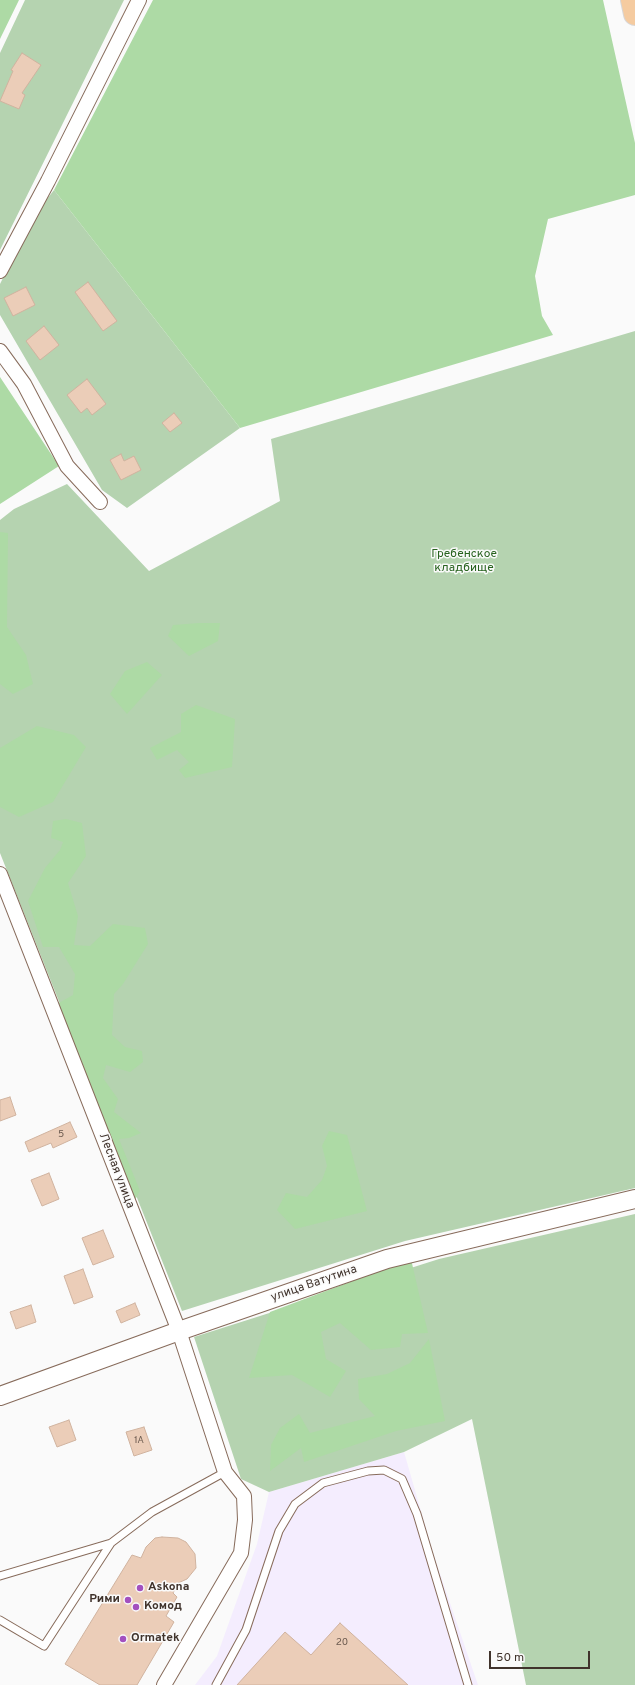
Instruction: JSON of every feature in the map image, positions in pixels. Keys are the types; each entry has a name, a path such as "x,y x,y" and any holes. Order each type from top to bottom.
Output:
{"main road":[{"path":"632,0 635,14"}],"street":[{"path":"0,271 48,181 139,0"},
{"path":"0,351 24,384 67,466 100,502"},
{"name":"Лесная улица","path":"0,874 179,1331 225,1472"},
{"name":"улица Ватутина","path":"0,1396 387,1258 635,1199"},
{"path":"164,1685 241,1554 245,1520 244,1496 225,1472"}],"lane":[{"path":"216,1685 246,1630 279,1531 295,1504 323,1483 368,1471 384,1470 402,1479 417,1514 468,1685"},
{"path":"0,1620 44,1646 111,1543 152,1512 225,1472"},
{"path":"0,1576 111,1543"}],"shaded area":[{"path":"404,1452 434,1556 478,1685 195,1685 217,1656 257,1544 269,1492"}],"green space":[{"path":"0,0 19,0 0,39"},
{"path":"25,0 124,0 0,250 0,53"},
{"path":"153,0 603,0 635,143 635,195 548,219 535,276 542,316 553,335 240,428 54,190"},
{"path":"54,190 240,428 127,508 102,490 0,315 0,284 35,214"},
{"name":"Гребенское кладбище","path":"635,331 635,1188 405,1241 182,1311 0,853 0,520 14,509 67,484 149,571 280,501 271,439"},
{"path":"0,377 59,466 0,504"},
{"path":"0,532 8,533 7,627 26,655 33,684 13,694 0,684"},
{"path":"220,623 218,641 189,656 168,636 173,625"},
{"path":"147,662 162,675 127,714 110,694 125,671"},
{"path":"196,705 235,719 232,767 185,778 179,770 189,762 177,750 157,760 150,748 181,732 181,714"},
{"path":"37,726 74,735 86,747 53,802 19,817 0,807 0,748"},
{"path":"66,819 82,823 86,856 68,883 78,916 74,945 90,946 113,924 145,928 148,944 123,984 114,994 112,1035 125,1047 142,1051 143,1062 130,1072 106,1065 103,1078 118,1099 114,1112 141,1133 129,1138 119,1139 140,1191 135,1200 130,1194 57,1004 73,995 75,974 59,947 43,947 28,901 45,868 60,850 63,842 51,838 53,821"},
{"path":"329,1131 347,1135 367,1211 295,1229 277,1210 286,1193 307,1197 322,1180 327,1166 322,1146"},
{"path":"635,1214 635,1685 526,1685 472,1419 404,1452 269,1492 241,1479 194,1337 439,1259"},
{"path":"411,1259 428,1333 402,1334 400,1347 371,1350 340,1323 321,1332 326,1359 346,1371 330,1397 292,1375 249,1378 270,1312"},
{"path":"429,1339 445,1421 396,1431 304,1462 301,1448 270,1471 271,1445 280,1428 299,1414 310,1433 375,1416 359,1399 358,1379 387,1374 410,1363"}],"building":[{"path":"22,53 41,65 22,93 25,95 19,109 0,101 13,71 11,70"},
{"path":"88,282 117,321 103,331 75,292"},
{"path":"26,287 35,305 13,316 4,298"},
{"path":"44,326 59,345 40,360 26,341"},
{"path":"87,379 106,404 92,415 87,408 81,413 67,395"},
{"path":"174,413 182,423 170,432 162,423"},
{"path":"121,454 124,461 134,456 141,470 121,480 110,460"},
{"path":"10,1097 16,1115 0,1121 0,1100"},
{"path":"70,1122 77,1137 53,1148 51,1143 29,1152 25,1142"},
{"path":"49,1173 59,1199 42,1206 31,1180"},
{"path":"103,1230 114,1257 93,1265 82,1238"},
{"path":"83,1269 93,1297 74,1304 64,1276"},
{"path":"135,1303 140,1315 121,1323 116,1311"},
{"path":"31,1305 36,1322 16,1329 10,1312"},
{"path":"69,1420 76,1440 57,1447 49,1427"},
{"path":"144,1427 152,1450 134,1456 126,1432"},
{"name":"Комод","path":"155,1538 178,1538 186,1542 195,1554 196,1568 187,1579 178,1583 173,1593 177,1597 166,1616 174,1622 137,1685 100,1685 65,1664 132,1555 141,1558 146,1547"},
{"path":"340,1623 408,1685 237,1685 285,1632 311,1655"}],"place":[{"name":"Askona","path":"140,1588"},
{"name":"Рими","path":"128,1600"},
{"name":"Комод","path":"136,1607"},
{"name":"Ormatek","path":"123,1639"}]}
